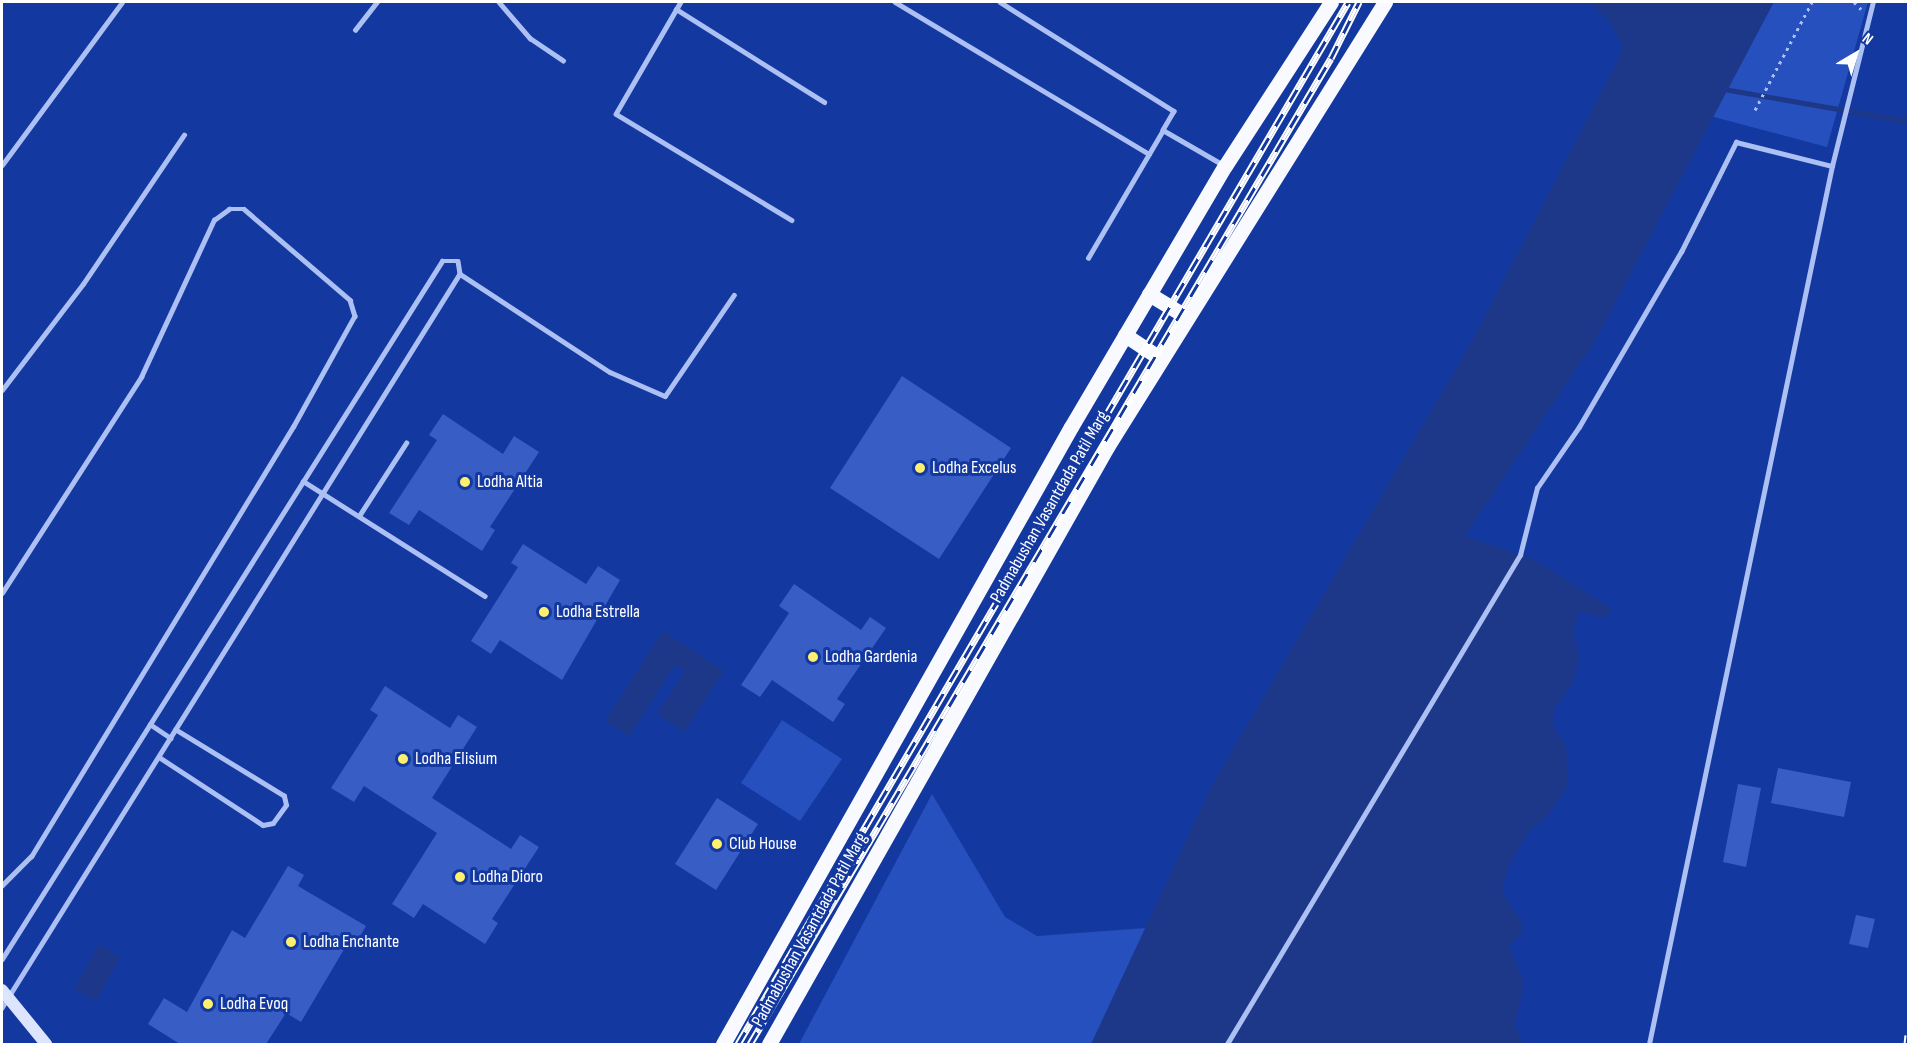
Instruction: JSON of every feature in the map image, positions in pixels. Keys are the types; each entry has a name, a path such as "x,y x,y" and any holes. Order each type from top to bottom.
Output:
{"main road":[{"name":"Padmabushan Vasantdada Patil Marg","path":"723,1044 1125,335 1225,166 1330,2"},
{"name":"Padmabushan Vasantdada Patil Marg","path":"769,1044 1095,467 1385,2"},
{"path":"1149,294 1187,317"},
{"path":"1125,335 1161,359"},
{"path":"4,999 46,1044"}],"lane":[{"path":"2,165 122,2"},
{"path":"355,30 377,2"},
{"path":"499,2 530,38 563,60"},
{"path":"681,2 616,114 792,220"},
{"path":"896,2 1149,154"},
{"path":"1000,2 1174,111 1088,258"},
{"path":"1649,1044 1832,166 1873,2"},
{"path":"676,9 824,102"},
{"path":"1163,130 1225,166"},
{"path":"2,390 83,285 184,135"},
{"path":"1227,1044 1520,555 1537,488 1579,427 1681,252 1736,142 1832,166"},
{"path":"2,593 141,377 214,220 229,209 244,208 350,300 355,316 294,426 32,856 2,886"},
{"path":"2,959 442,261 458,261 460,274 171,738 4,999"},
{"path":"460,274 610,372 665,396 734,295"},
{"path":"359,516 406,443"},
{"path":"303,481 485,596"},
{"path":"150,724 171,738"},
{"path":"159,757 263,825 273,823 286,805 284,796 176,730"}],"path":[{"path":"1755,110 1812,2"}],"shaded area":[{"path":"1590,2 1774,2 1595,341 1465,536 1535,560 1613,610 1604,618 1579,611 1573,630 1579,656 1573,683 1554,709 1554,729 1566,744 1568,785 1546,818 1531,829 1509,864 1502,892 1522,922 1522,935 1509,945 1524,984 1515,1026 1523,1044 1091,1044 1212,785 1471,343 1620,56 1621,43 1610,22"},
{"path":"1773,2 1868,2 1827,147 1710,116"},
{"path":"663,631 724,671 684,732 657,714 685,671 675,665 629,736 605,721"},
{"path":"782,720 842,759 800,821 741,783"},
{"path":"932,794 1005,917 1037,936 1146,928 1093,1044 799,1044"},
{"path":"99,945 120,957 96,1001 74,989"}],"building":[{"name":"Lodha Excelus","path":"902,376 1011,448 939,559 830,488"},
{"name":"Lodha Altia","path":"443,414 503,454 514,436 539,452 490,527 495,530 482,551 419,510 409,525 389,513 437,440 429,435"},
{"name":"Lodha Estrella","path":"523,544 586,584 598,566 620,580 562,680 500,640 491,654 471,641 518,567 511,563"},
{"name":"Lodha Gardenia","path":"794,584 861,630 870,617 886,628 837,699 845,704 833,722 772,680 760,697 741,685 789,613 779,606"},
{"path":"385,686 450,728 458,715 477,727 432,798 511,849 520,835 539,847 492,919 498,923 485,944 423,904 414,918 392,904 437,833 364,786 354,802 331,788 378,715 370,710"},
{"path":"1778,768 1851,782 1844,817 1771,803"},
{"path":"1738,784 1761,788 1746,867 1723,862"},
{"name":"Club House","path":"717,798 758,824 716,890 675,864"},
{"path":"288,866 304,875 298,886 366,926 352,950 346,946 301,1022 286,1013 266,1044 180,1044 148,1024 164,998 187,1012 232,930 245,938"},
{"path":"1856,915 1875,919 1868,948 1849,944"}],"waterway":[{"path":"1718,88 1908,121"}],"railway":[{"path":"738,1044 1348,2"},
{"path":"750,1044 1331,58 1359,2"},
{"path":"1907,1044 1908,1035"}],"place":[{"name":"Lodha Excelus","path":"920,468"},
{"name":"Lodha Altia","path":"465,482"},
{"name":"Lodha Estrella","path":"544,612"},
{"name":"Lodha Gardenia","path":"813,657"},
{"name":"Lodha Elisium","path":"403,759"},
{"name":"Club House","path":"717,844"},
{"name":"Lodha Dioro","path":"460,877"},
{"name":"Lodha Enchante","path":"291,942"},
{"name":"Lodha Evoq","path":"208,1004"}]}
